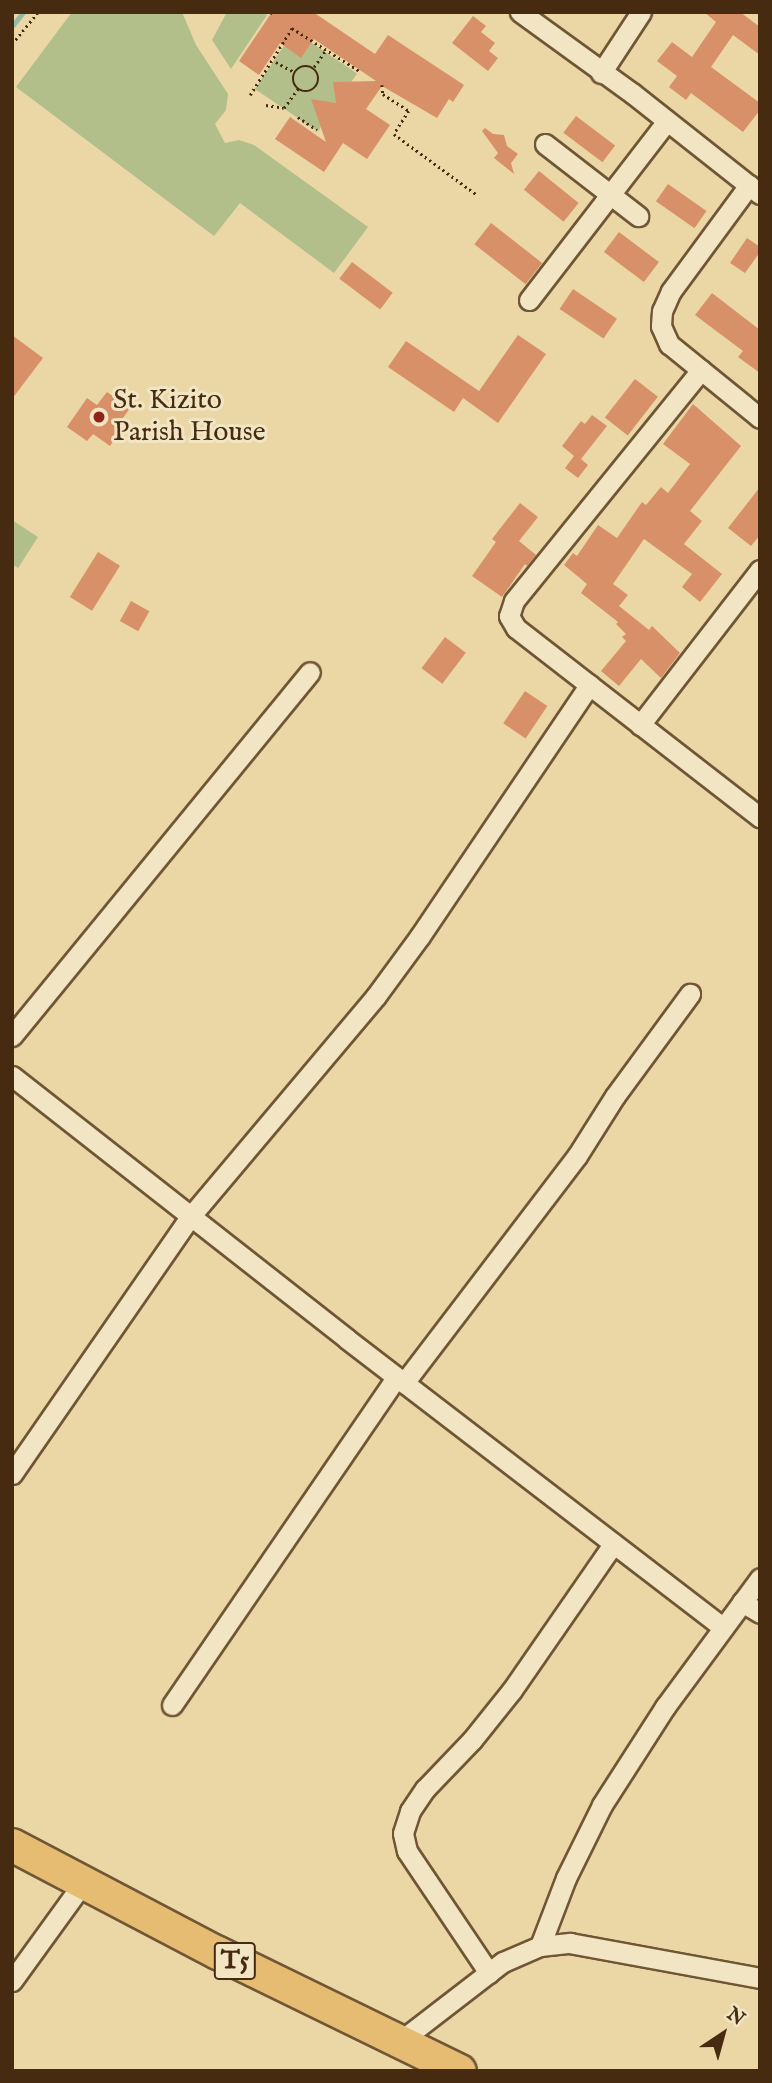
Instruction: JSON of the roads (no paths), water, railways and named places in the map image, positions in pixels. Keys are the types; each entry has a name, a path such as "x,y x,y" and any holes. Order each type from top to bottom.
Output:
{"highway":[{"name":"T5","path":"12,1845 460,2071"}],"street":[{"path":"520,12 667,121 754,190 671,291 662,311 661,327 669,344 760,418"},
{"path":"601,73 641,12"},
{"path":"529,300 667,121"},
{"path":"545,144 638,216"},
{"path":"701,370 514,601 509,616 516,628 760,817"},
{"path":"640,725 760,569"},
{"path":"12,1036 310,672"},
{"path":"12,1474 190,1217 383,986 420,936 589,685"},
{"path":"172,1705 400,1380 577,1156 615,1096 690,994"},
{"path":"12,1076 190,1217 723,1628"},
{"path":"489,1973 407,1851 403,1833 410,1811 425,1789 472,1740 512,1690 613,1544"},
{"path":"540,1946 566,1878 601,1805 645,1736 760,1578"},
{"path":"742,1602 760,1613"},
{"path":"12,1981 83,1883"},
{"path":"399,2042 503,1962 540,1946 570,1943 760,1978"}],"waterway":[{"path":"13,25 23,12"}],"place":[{"name":"St. Kizito Parish House","path":"99,417"}]}
